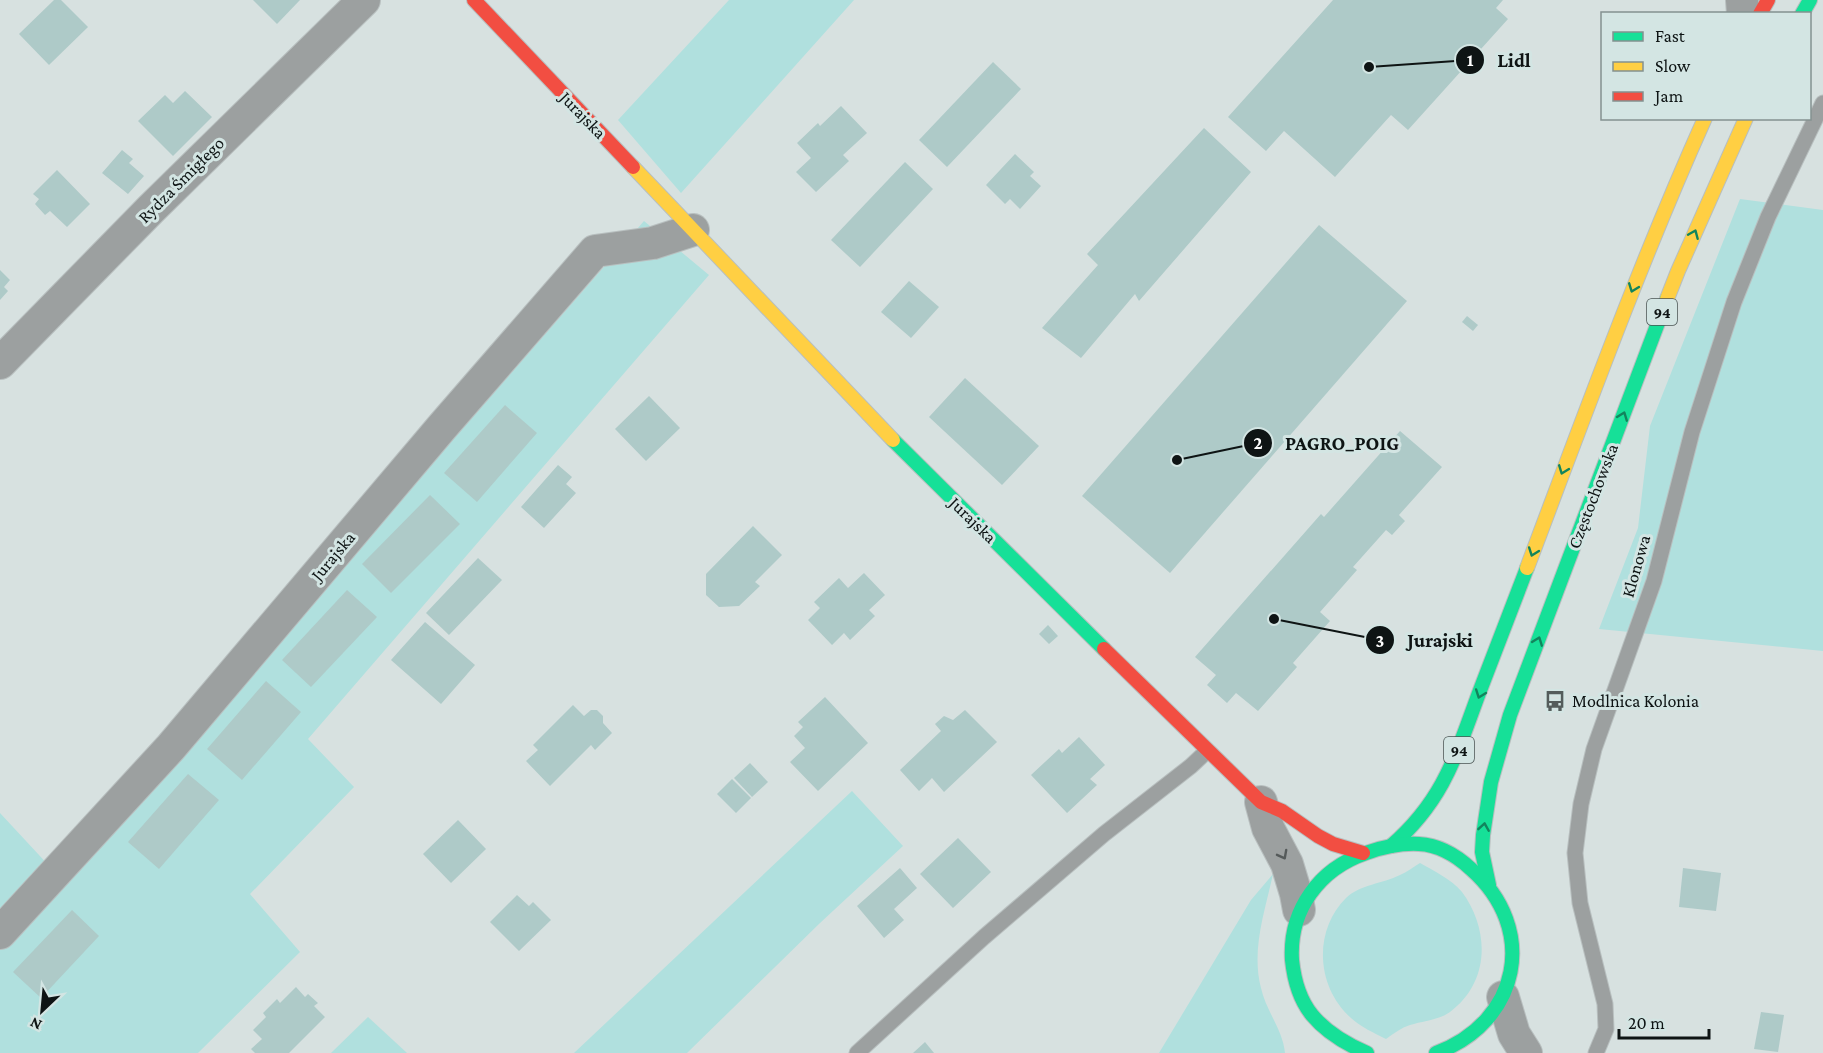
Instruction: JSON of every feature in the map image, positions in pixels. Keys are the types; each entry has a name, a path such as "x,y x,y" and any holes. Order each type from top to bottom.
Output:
{"main road":[{"name":"Jurajska","path":"474,0 916,465 1207,751 1261,802 1282,811 1325,840 1363,853"},
{"name":"Częstochowska","path":"1391,846 1428,810 1450,771 1646,255 1704,120"},
{"name":"Częstochowska","path":"1489,885 1484,860 1483,835 1491,782 1510,715 1678,271 1745,120"},
{"name":"94","path":"1318,1036 1311,1014 1300,996 1294,976 1291,956 1292,932 1299,910 1310,891 1325,877 1363,853 1391,846 1425,844 1446,852 1466,864 1489,885 1507,916 1511,940 1511,969 1503,997 1488,1019 1445,1052"},
{"name":"94","path":"1311,1014 1346,1043 1367,1053"}],"street":[{"name":"Rydza Śmigłego","path":"0,363 364,0"},
{"name":"Jurajska","path":"0,933 171,747 595,251 653,243 693,230"},
{"path":"1261,802 1268,828 1287,864 1299,910"},
{"path":"1503,997 1514,1034 1526,1053"}],"lane":[{"name":"Klonowa","path":"1596,1053 1606,1029 1605,1004 1580,903 1575,853 1581,804 1594,749 1654,581 1692,432 1734,302 1768,217 1823,103"},
{"path":"857,1053 984,937 1104,834 1207,751"}],"shaded area":[{"path":"729,0 854,0 681,193 618,120"},
{"path":"1740,199 1823,210 1823,651 1599,629 1638,528 1650,426"},
{"path":"644,221 709,275 308,739 354,787 250,894 300,952 198,1053 0,1053 0,813 65,883"},
{"path":"852,791 903,846 820,923 687,1053 574,1053"},
{"path":"1420,863 1453,883 1471,907 1478,923 1481,939 1482,955 1479,971 1473,986 1463,1000 1446,1015 1407,1026 1386,1039 1359,1024 1339,1005 1325,975 1324,942 1335,911 1352,893 1403,874"},
{"path":"1273,874 1260,931 1258,974 1263,996 1281,1036 1285,1053 1159,1053 1251,900"},
{"path":"368,1017 407,1053 331,1053"}],"building":[{"path":"54,0 61,0 88,27 49,65 19,34"},
{"path":"253,0 300,0 277,24"},
{"path":"1333,0 1503,0 1496,8 1508,19 1408,130 1391,115 1335,177 1284,131 1266,151 1228,117"},
{"path":"993,62 1021,89 947,167 919,140"},
{"path":"185,91 212,117 173,156 138,121 165,95 173,103"},
{"path":"841,106 867,133 843,155 849,161 816,192 796,172 811,158 797,143"},
{"path":"1204,128 1251,172 1139,301 1135,294 1081,358 1042,328 1098,265 1087,254"},
{"path":"122,150 133,159 129,163 144,176 128,194 102,173"},
{"path":"1015,154 1034,172 1030,176 1041,186 1020,209 1010,199 1005,204 986,185"},
{"path":"905,162 933,189 860,267 831,240"},
{"path":"57,170 90,204 67,227 50,211 45,215 35,204 39,199 33,194"},
{"path":"1319,225 1407,301 1170,573 1082,496"},
{"path":"0,270 10,280 4,287 8,291 0,300"},
{"path":"909,281 939,307 911,338 881,312"},
{"path":"1467,316 1478,325 1473,331 1462,322"},
{"path":"965,378 1039,446 1002,485 929,417"},
{"path":"649,396 680,428 646,461 615,429"},
{"path":"505,405 537,433 477,502 444,473"},
{"path":"1400,431 1442,467 1399,515 1405,521 1392,535 1386,530 1353,567 1357,570 1320,612 1330,621 1293,663 1297,667 1258,711 1236,693 1227,703 1207,685 1216,675 1195,657 1321,514 1324,517"},
{"path":"558,465 572,477 566,484 576,493 544,528 521,507"},
{"path":"430,495 460,524 391,593 362,564"},
{"path":"753,526 782,555 755,582 760,586 739,606 719,607 706,595 706,574"},
{"path":"478,558 502,580 449,635 426,613"},
{"path":"864,573 885,595 869,610 875,616 850,640 844,633 832,645 808,620 820,608 814,602 839,578 848,588"},
{"path":"347,590 377,617 311,687 282,660"},
{"path":"425,622 475,665 441,704 391,660"},
{"path":"1048,625 1058,636 1049,644 1039,634"},
{"path":"266,681 301,712 242,780 207,749"},
{"path":"825,697 868,743 818,791 790,762 805,748 794,736 803,727 798,722"},
{"path":"573,705 584,716 591,710 597,710 603,716 603,723 612,733 595,750 591,745 550,786 526,761 538,750 533,745"},
{"path":"965,710 997,742 944,792 932,778 919,791 900,770 941,731 935,724 944,716 953,720"},
{"path":"1079,737 1105,765 1090,779 1097,785 1067,813 1031,775 1059,749 1062,753"},
{"path":"750,763 768,782 752,797 734,778"},
{"path":"188,774 219,800 159,869 128,842"},
{"path":"732,779 751,798 736,813 717,794"},
{"path":"458,820 486,849 451,883 423,854"},
{"path":"958,838 991,872 953,908 920,874"},
{"path":"900,868 917,888 894,909 904,920 884,938 857,906"},
{"path":"1683,868 1721,873 1716,911 1679,907"},
{"path":"517,895 529,906 533,902 551,920 519,951 490,922"},
{"path":"72,910 99,936 41,998 13,972"},
{"path":"296,987 305,997 308,994 318,1003 314,1006 325,1017 289,1053 255,1053 251,1049 262,1039 253,1030 266,1017 263,1013 277,999 280,1003"},
{"path":"1761,1012 1784,1015 1778,1052 1754,1049"},
{"path":"925,1042 934,1053 913,1053"}],"traffic: fast":[{"path":"1803,12 1810,0"},
{"path":"1489,885 1482,852 1483,835 1491,782 1510,715 1667,299"},
{"path":"893,440 1104,649"},
{"path":"1391,846 1424,811 1446,776 1527,568"},
{"path":"1367,1053 1344,1042 1312,1015 1300,996 1296,982 1292,942 1296,924 1310,894 1334,869 1372,851 1412,844 1441,849 1471,869 1492,893 1506,919 1512,945 1510,972 1502,997 1486,1020 1464,1039 1436,1053"}],"traffic: slow":[{"path":"1527,568 1635,285 1704,120"},
{"path":"1667,299 1745,120"},
{"path":"633,167 893,440"}],"traffic: jam":[{"path":"474,0 633,167"},
{"path":"1761,12 1768,0"},
{"path":"1104,649 1261,802 1282,811 1333,844 1363,853"}],"place":[{"name":"Lidl","path":"1369,67"},
{"name":"PAGRO_POIG","path":"1177,460"},
{"name":"Jurajski","path":"1274,619"},
{"name":"Modlnica Kolonia","path":"1555,701"}]}
